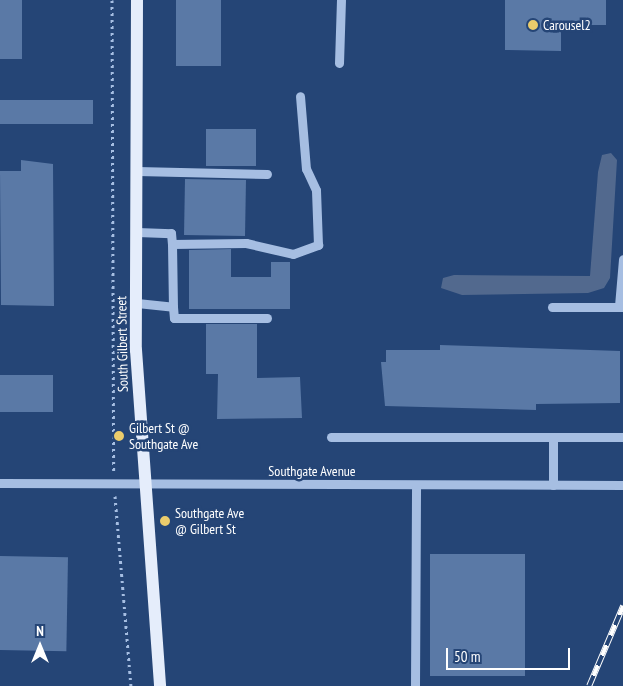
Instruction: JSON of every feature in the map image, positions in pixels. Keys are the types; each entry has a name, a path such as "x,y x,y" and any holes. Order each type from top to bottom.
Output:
{"main road":[{"name":"South Gilbert Street","path":"137,0 136,302 142,485 160,686"}],"street":[{"path":"339,63 340,0"},
{"path":"172,244 246,243 293,254 318,245 316,190 306,169 300,96"},
{"path":"137,171 267,174"},
{"path":"137,232 171,233 174,318 267,318"},
{"path":"552,307 621,306 623,259"},
{"path":"136,302 173,307"},
{"path":"331,436 623,436"},
{"path":"553,436 554,485"},
{"name":"Southgate Avenue","path":"0,483 142,485 623,485"},
{"path":"415,686 416,485"}],"path":[{"path":"112,0 114,484 131,686"}],"water":[{"path":"611,153 617,160 610,278 604,288 588,293 462,295 441,288 443,278 454,275 590,276 598,172 602,155"}],"building":[{"path":"0,0 22,0 22,59 0,59"},
{"path":"176,0 221,0 221,66 176,66"},
{"name":"Carousel2","path":"505,0 606,0 606,25 561,25 561,51 505,50"},
{"path":"0,100 93,100 93,124 0,124"},
{"path":"206,129 256,129 256,166 206,166"},
{"path":"21,160 53,164 54,306 1,305 0,171 21,171"},
{"path":"185,179 246,180 245,236 184,235"},
{"path":"231,249 231,277 271,277 271,262 290,262 290,309 189,309 189,250"},
{"path":"206,324 257,324 257,378 300,377 302,418 217,419 218,374 206,374"},
{"path":"440,345 620,351 620,403 536,404 536,410 385,406 381,362 386,362 386,350 440,350"},
{"path":"0,375 53,375 53,412 0,412"},
{"path":"430,554 525,554 525,676 430,676"},
{"path":"0,556 68,557 66,651 0,650"}],"railway":[{"path":"589,686 623,606"}],"place":[{"name":"Carousel2","path":"533,25"},
{"name":"Gilbert St @ Southgate Ave","path":"119,436"},
{"name":"Southgate Ave @ Gilbert St","path":"165,521"}]}
